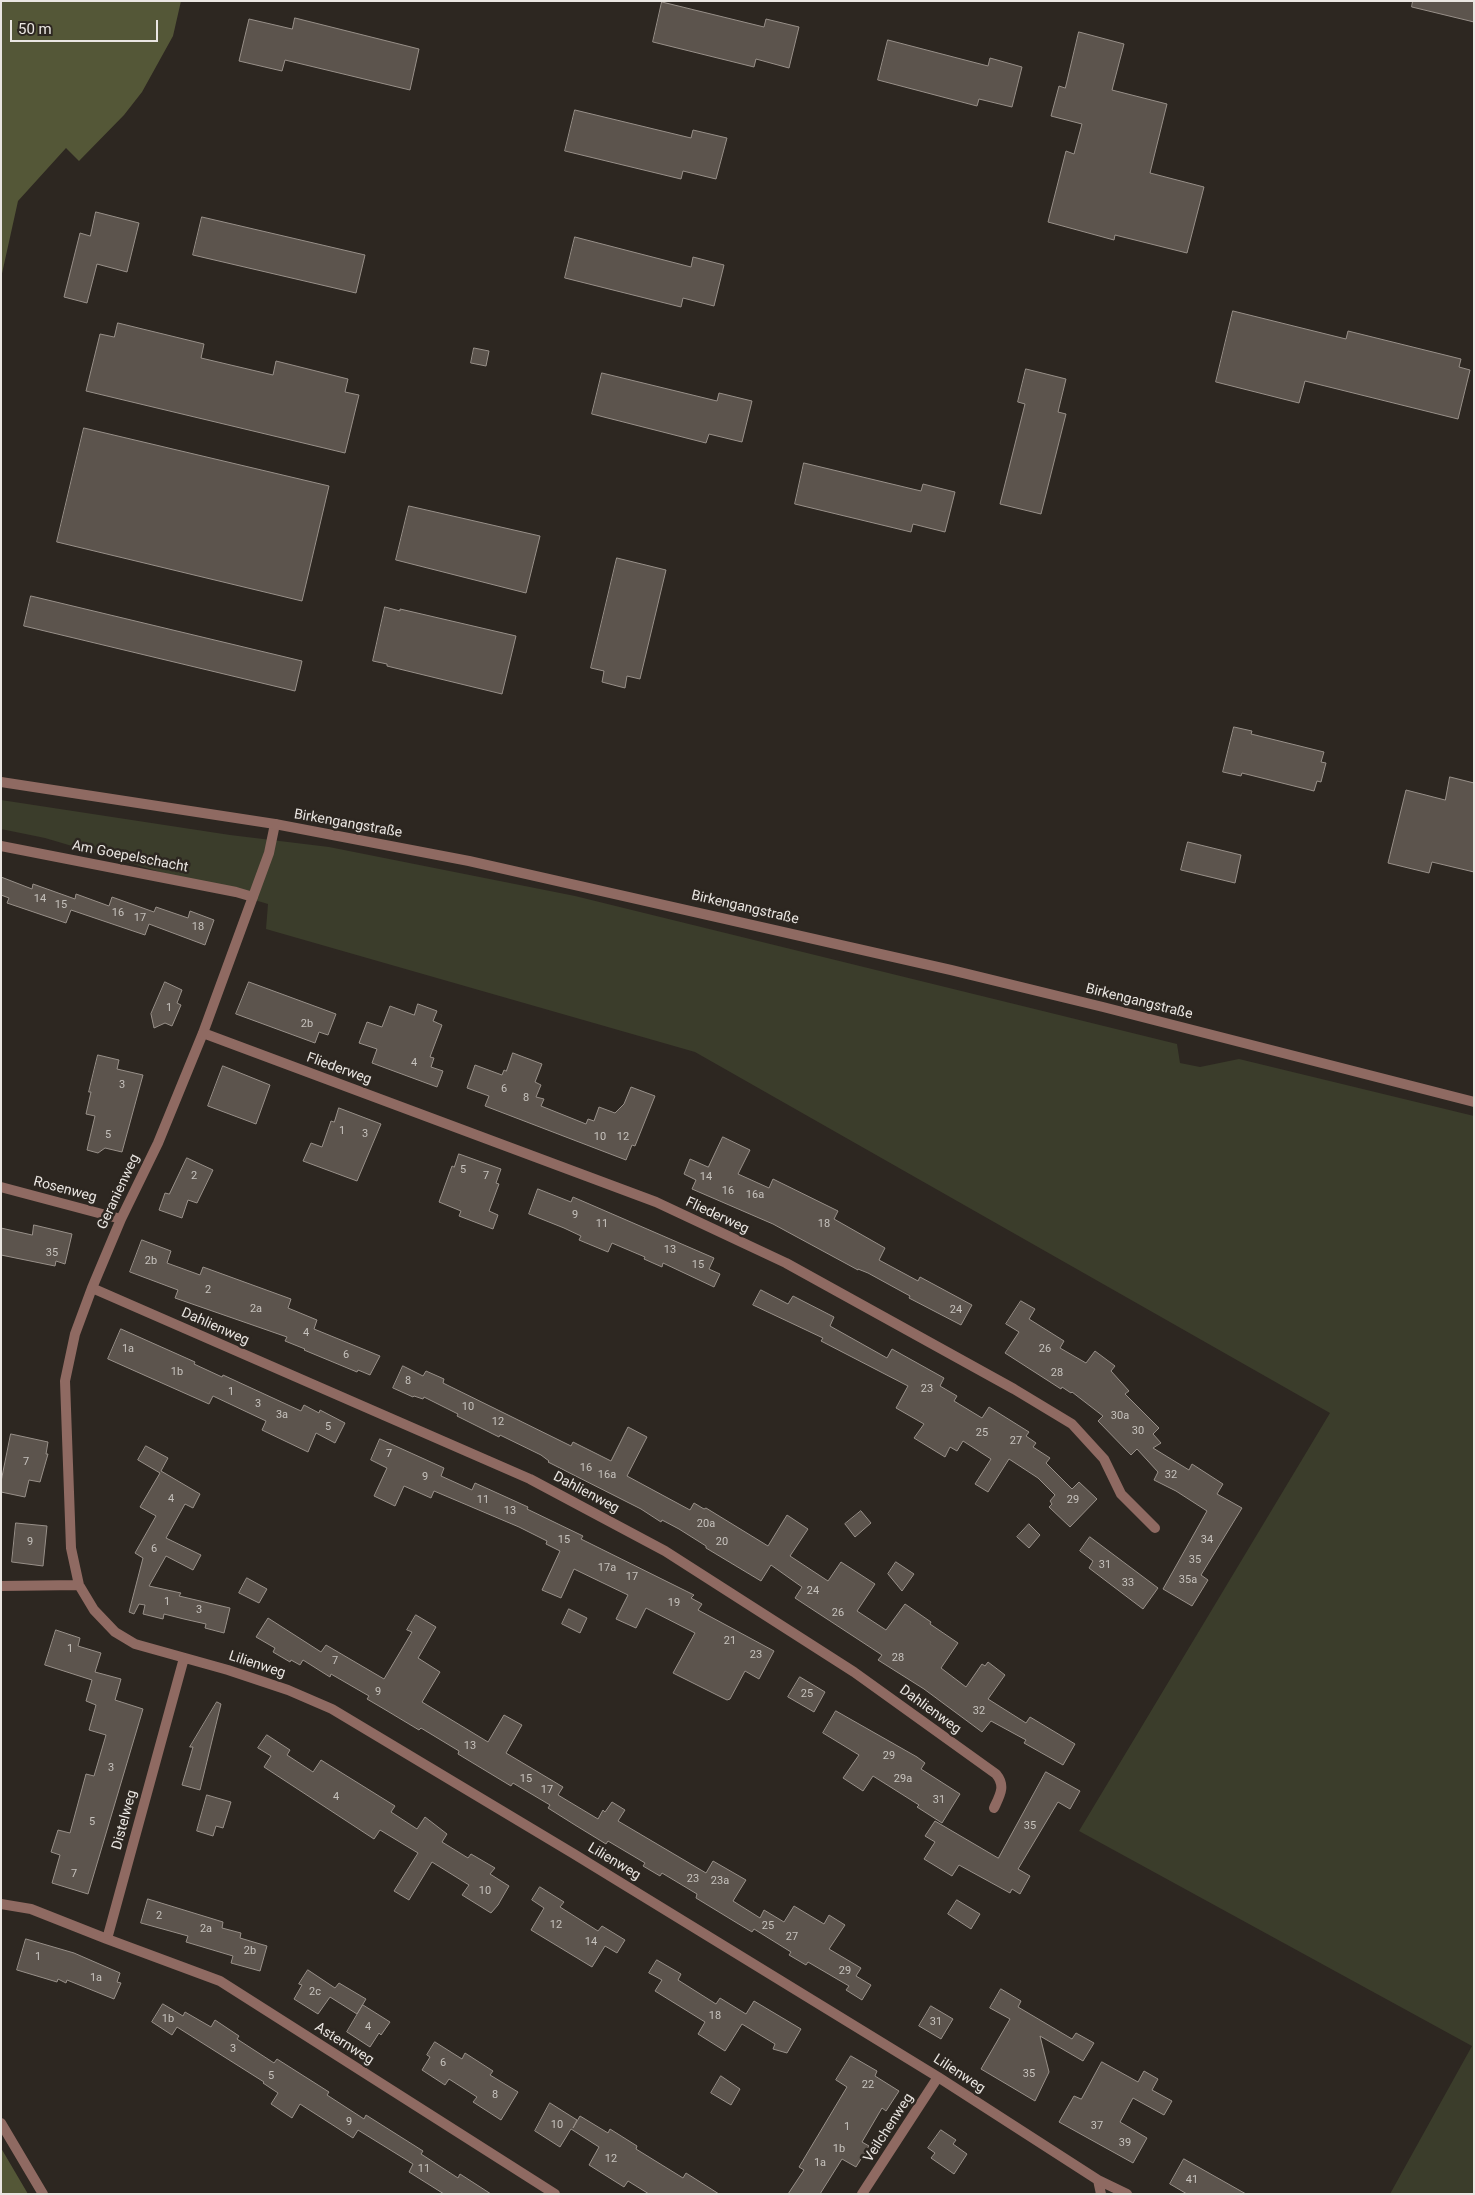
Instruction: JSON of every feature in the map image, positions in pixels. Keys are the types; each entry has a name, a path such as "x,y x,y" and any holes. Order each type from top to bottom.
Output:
{"street":[{"name":"Birkengangstraße","path":"1,782 275,824 468,861 922,963 1102,1006 1474,1102"},
{"name":"Geranienweg","path":"79,1585 70,1548 65,1381 74,1334 121,1219 158,1142 203,1033 253,897 268,853 275,824"},
{"name":"Am Goepelschacht","path":"1,846 236,892 253,897"},
{"name":"Fliederweg","path":"203,1033 656,1202 786,1263 1014,1389 1072,1424 1104,1459 1121,1494 1154,1528"},
{"name":"Rosenweg","path":"1,1187 121,1219"},
{"name":"Dahlienweg","path":"92,1288 530,1479 665,1552 854,1672 996,1774 1002,1785 1001,1793 994,1808"},
{"path":"1,1586 79,1585"},
{"name":"Lilienweg","path":"79,1585 94,1610 115,1632 135,1644 228,1670 288,1690 332,1710 583,1859 938,2077 1098,2180 1127,2194"},
{"name":"Distelweg","path":"107,1939 184,1658"},
{"path":"1,1904 31,1909 107,1939"},
{"name":"Asternweg","path":"107,1939 220,1981 555,2194"},
{"name":"Veilchenweg","path":"862,2194 938,2077"},
{"path":"1,2123 43,2194"},
{"path":"1098,2180 1101,2194"}],"green space":[{"path":"1,1 181,1 173,36 142,92 124,115 79,161 66,148 18,201 1,278"},
{"path":"1,800 230,835 329,847 575,896 1177,1044 1180,1063 1200,1067 1239,1059 1474,1116 1474,2194 1390,2194 1472,2046 1079,1831 1330,1413 695,1052 266,929 268,904 45,838 1,829"},
{"path":"1,2148 28,2194 1,2194"}],"building":[{"path":"1413,1 1474,1 1474,22 1412,7"},
{"path":"662,2 764,27 766,19 799,27 789,68 756,59 754,67 653,42"},
{"path":"295,18 419,49 410,90 285,60 282,71 239,61 249,19 292,29"},
{"path":"1079,32 1124,44 1112,90 1167,104 1150,173 1204,187 1187,253 1115,235 1114,240 1048,222 1066,151 1074,154 1082,124 1051,116 1059,86 1065,88"},
{"path":"888,40 988,66 990,58 1022,67 1012,107 979,99 977,106 878,80"},
{"path":"575,110 691,138 693,130 727,138 716,179 683,171 681,179 565,151"},
{"path":"96,212 139,223 127,272 97,264 87,303 64,297 80,233 90,236"},
{"path":"202,217 365,255 356,293 193,255"},
{"path":"575,237 691,267 693,257 724,265 714,306 683,298 681,307 565,278"},
{"path":"1233,311 1346,339 1348,331 1461,359 1459,367 1470,370 1458,419 1305,381 1299,403 1216,382"},
{"path":"118,323 204,344 201,358 273,375 276,361 348,379 345,392 359,395 345,453 86,391 100,334 114,337"},
{"path":"474,348 489,351 486,366 471,363"},
{"path":"1026,369 1066,379 1058,412 1066,414 1041,514 1000,504 1025,404 1018,402"},
{"path":"602,373 717,401 719,393 752,401 742,442 709,434 706,443 592,414"},
{"path":"84,428 329,486 302,601 57,542"},
{"path":"804,463 921,491 923,484 955,492 945,532 913,524 911,532 795,504"},
{"path":"409,506 540,536 526,593 396,560"},
{"path":"617,558 666,570 640,679 627,676 625,688 602,682 604,671 591,668"},
{"path":"31,596 302,661 295,691 24,626"},
{"path":"385,607 516,636 502,694 373,661"},
{"path":"1234,727 1252,731 1251,734 1324,752 1321,762 1326,763 1321,782 1317,781 1314,791 1242,773 1241,776 1223,772"},
{"path":"1450,777 1474,783 1474,872 1432,862 1429,873 1388,863 1406,790 1445,800"},
{"path":"1188,842 1241,855 1235,883 1181,870"},
{"path":"1,877 32,889 33,884 75,899 76,894 109,906 112,897 154,912 156,907 188,918 190,911 214,920 205,945 149,924 145,935 71,910 66,923 7,903 9,898 1,895"},
{"path":"165,982 182,990 177,1003 181,1005 172,1026 165,1023 154,1028 151,1014"},
{"path":"249,982 336,1014 328,1035 319,1032 315,1043 236,1014"},
{"path":"418,1004 437,1011 433,1021 442,1025 430,1057 434,1058 431,1067 443,1071 437,1087 372,1063 377,1049 359,1043 367,1022 382,1027 390,1006 414,1015"},
{"path":"513,1053 542,1064 535,1082 541,1085 536,1097 544,1099 541,1106 586,1124 588,1119 594,1121 599,1107 615,1113 624,1104 631,1087 655,1096 635,1146 632,1145 626,1160 485,1106 489,1096 467,1088 475,1065 502,1075 504,1070 506,1071"},
{"path":"98,1055 119,1060 117,1069 143,1075 122,1152 105,1148 98,1153 87,1150 95,1116 86,1114"},
{"path":"223,1066 270,1085 256,1124 208,1106"},
{"path":"339,1108 381,1124 357,1181 303,1161 311,1143 322,1147 331,1121 334,1122"},
{"path":"723,1137 750,1150 738,1174 769,1188 773,1179 838,1211 834,1219 885,1248 879,1260 918,1281 920,1277 972,1305 961,1325 909,1298 910,1296 868,1273 858,1270 773,1224 692,1189 696,1180 684,1174 690,1159 708,1167"},
{"path":"459,1154 501,1169 496,1183 499,1184 489,1211 498,1215 493,1229 459,1216 461,1211 439,1202 452,1166 454,1167"},
{"path":"187,1158 213,1170 197,1203 188,1200 182,1218 159,1210 165,1193 169,1194"},
{"path":"538,1189 571,1202 573,1197 714,1258 709,1269 720,1274 714,1287 663,1263 662,1267 644,1259 645,1257 612,1243 608,1252 579,1240 581,1236 529,1214"},
{"path":"34,1225 72,1234 65,1264 56,1261 55,1266 1,1255 1,1228 32,1235"},
{"path":"142,1240 171,1251 167,1263 200,1275 203,1267 291,1299 288,1308 317,1320 314,1329 380,1356 370,1375 358,1370 357,1372 304,1350 285,1341 287,1337 175,1298 178,1290 130,1272"},
{"path":"761,1290 788,1304 793,1296 834,1317 830,1326 887,1358 892,1349 944,1378 940,1386 957,1396 954,1401 982,1418 989,1407 1029,1432 1026,1436 1036,1443 1033,1447 1050,1458 1046,1463 1072,1489 1079,1482 1097,1499 1070,1527 1049,1507 1052,1504 1050,1501 1055,1495 1038,1478 1009,1459 988,1492 975,1484 991,1459 963,1441 957,1451 950,1447 945,1457 914,1438 924,1424 896,1408 908,1386 821,1341 823,1338 753,1305"},
{"path":"1021,1301 1035,1309 1029,1319 1064,1341 1060,1348 1086,1363 1095,1351 1115,1366 1111,1371 1129,1391 1125,1394 1159,1428 1153,1434 1161,1443 1153,1448 1189,1470 1192,1464 1223,1484 1217,1494 1242,1508 1201,1575 1208,1580 1192,1606 1163,1589 1207,1511 1176,1491 1154,1480 1158,1472 1137,1449 1131,1455 1098,1421 1103,1416 1072,1392 1062,1387 1061,1389 1005,1353 1019,1332 1006,1324"},
{"path":"121,1329 195,1362 194,1364 222,1377 223,1375 301,1411 304,1405 319,1413 320,1410 345,1423 335,1443 316,1433 308,1452 262,1430 266,1421 213,1396 209,1404 108,1359"},
{"path":"403,1366 423,1376 426,1371 444,1379 443,1383 571,1446 573,1442 611,1461 628,1427 647,1437 627,1476 690,1510 694,1503 704,1509 706,1508 768,1546 787,1515 808,1529 790,1556 828,1581 841,1562 875,1584 857,1611 886,1630 905,1604 931,1622 930,1624 958,1643 941,1668 966,1687 982,1664 985,1666 988,1662 1005,1675 988,1699 1026,1723 1030,1717 1075,1744 1063,1765 1024,1743 1026,1740 991,1721 982,1732 924,1689 878,1660 882,1655 795,1598 802,1587 771,1565 761,1581 706,1548 706,1546 679,1529 662,1520 661,1522 641,1509 548,1462 541,1455 500,1435 499,1437 424,1397 423,1399 413,1397 393,1388"},
{"path":"11,1434 48,1442 46,1454 48,1454 40,1482 29,1480 25,1497 1,1492 1,1482"},
{"path":"380,1439 444,1468 441,1476 472,1490 475,1483 528,1507 527,1509 583,1536 581,1539 694,1595 691,1598 702,1604 698,1610 774,1651 759,1679 745,1671 730,1699 727,1700 673,1673 695,1633 646,1608 636,1628 616,1619 628,1595 574,1569 561,1598 542,1590 560,1551 546,1544 547,1541 519,1527 434,1491 431,1498 404,1486 395,1506 374,1496 387,1468 371,1460"},
{"path":"146,1446 168,1458 161,1471 200,1494 193,1508 185,1504 166,1538 201,1555 193,1570 166,1556 149,1586 181,1593 179,1596 230,1608 224,1633 205,1628 206,1624 164,1614 163,1619 143,1614 145,1605 139,1604 134,1614 129,1612 143,1558 135,1553 156,1516 140,1507 160,1473 138,1460"},
{"path":"861,1511 871,1523 855,1537 845,1524"},
{"path":"16,1523 47,1526 43,1566 12,1562"},
{"path":"1029,1524 1040,1535 1029,1548 1017,1537"},
{"path":"1090,1537 1158,1588 1143,1609 1089,1568 1093,1561 1080,1551"},
{"path":"896,1562 914,1574 902,1591 888,1574"},
{"path":"247,1578 267,1589 259,1603 239,1593"},
{"path":"569,1609 587,1618 580,1633 562,1624"},
{"path":"416,1615 436,1627 418,1658 440,1672 422,1702 488,1742 504,1715 522,1725 506,1753 563,1787 558,1795 598,1819 603,1810 605,1812 612,1802 625,1810 618,1821 706,1873 713,1861 746,1880 733,1901 760,1918 764,1910 784,1922 794,1906 824,1924 829,1915 845,1925 829,1949 861,1968 856,1976 871,1985 862,2000 846,1990 849,1986 808,1962 806,1965 789,1955 791,1952 754,1929 752,1932 737,1923 696,1898 697,1894 662,1873 660,1876 643,1866 645,1863 608,1841 606,1844 548,1808 550,1805 513,1783 511,1786 458,1754 459,1751 421,1728 419,1730 367,1699 369,1696 331,1674 330,1677 303,1660 300,1665 291,1660 290,1662 273,1652 275,1648 256,1637 268,1618 321,1652 326,1645 384,1679 412,1632 407,1630"},
{"path":"56,1630 80,1638 78,1646 101,1653 95,1672 121,1679 115,1700 143,1709 88,1894 52,1883 60,1855 51,1852 58,1830 70,1833 86,1774 94,1776 106,1735 89,1730 96,1705 86,1701 92,1680 45,1665"},
{"path":"800,1677 825,1692 814,1712 788,1697"},
{"path":"217,1702 221,1704 200,1790 182,1785 193,1747 190,1747"},
{"path":"836,1711 917,1757 925,1763 921,1769 960,1794 942,1823 917,1807 919,1805 873,1776 863,1791 843,1778 859,1755 823,1733"},
{"path":"267,1735 290,1750 287,1755 313,1772 321,1760 395,1806 391,1812 417,1829 425,1817 447,1834 442,1842 468,1858 471,1854 495,1868 490,1874 509,1886 498,1905 491,1913 462,1895 469,1885 432,1862 409,1900 394,1891 418,1853 380,1830 374,1839 264,1767 271,1756 258,1748"},
{"path":"1046,1772 1080,1791 1070,1809 1058,1802 1018,1869 1030,1876 1020,1894 1012,1889 1010,1893 959,1865 952,1876 924,1859 935,1842 925,1836 935,1821 998,1858"},
{"path":"207,1795 231,1802 223,1828 216,1826 213,1836 197,1831"},
{"path":"540,1887 564,1902 560,1907 598,1931 602,1926 625,1940 617,1953 605,1946 592,1967 531,1930 544,1908 532,1900"},
{"path":"148,1899 223,1922 222,1928 241,1933 240,1938 267,1946 260,1971 231,1963 233,1956 186,1942 188,1936 141,1923"},
{"path":"957,1900 980,1914 971,1929 948,1914"},
{"path":"26,1939 74,1953 120,1973 117,1982 121,1983 114,1999 67,1980 66,1983 58,1979 57,1982 17,1970"},
{"path":"657,1960 681,1974 678,1980 716,2004 720,1998 746,2014 754,2001 801,2029 787,2053 773,2049 775,2044 742,2024 725,2051 698,2034 705,2022 655,1991 662,1980 649,1973"},
{"path":"308,1970 335,1988 339,1983 366,1999 357,2014 330,1997 318,2014 294,1999 302,1985 299,1984"},
{"path":"1001,1989 1021,2001 1018,2007 1072,2039 1076,2033 1094,2043 1083,2061 1040,2036 1049,2072 1035,2101 981,2069 1010,2019 990,2008"},
{"path":"163,2004 183,2016 185,2012 211,2027 215,2020 239,2036 237,2039 274,2063 277,2059 329,2092 327,2095 364,2119 366,2115 423,2151 421,2154 458,2178 460,2174 491,2194 444,2194 409,2172 413,2164 358,2130 353,2138 300,2104 292,2118 271,2104 278,2093 264,2082 177,2027 172,2035 152,2022"},
{"path":"363,2005 390,2022 381,2035 379,2033 370,2047 347,2032"},
{"path":"931,2006 953,2019 941,2039 919,2026"},
{"path":"435,2042 462,2059 465,2053 493,2071 490,2075 518,2092 501,2120 473,2102 477,2097 449,2079 445,2085 422,2070 430,2057 427,2055"},
{"path":"851,2056 877,2071 875,2076 899,2091 886,2111 882,2108 862,2142 869,2146 856,2167 842,2159 820,2194 788,2194 804,2170 799,2167 847,2087 836,2080"},
{"path":"1102,2062 1138,2082 1144,2071 1158,2079 1152,2090 1172,2101 1164,2115 1133,2098 1120,2122 1147,2138 1133,2163 1059,2122 1074,2096 1081,2099"},
{"path":"721,2076 740,2089 731,2105 711,2093"},
{"path":"550,2103 577,2120 573,2128 580,2116 608,2133 610,2129 637,2146 636,2149 683,2178 686,2173 719,2194 649,2194 628,2181 624,2187 589,2165 599,2147 571,2129 560,2147 535,2131"},
{"path":"941,2130 956,2140 953,2144 967,2154 954,2174 931,2158 935,2153 928,2148"},
{"path":"1184,2159 1246,2194 1187,2194 1170,2184"}]}
